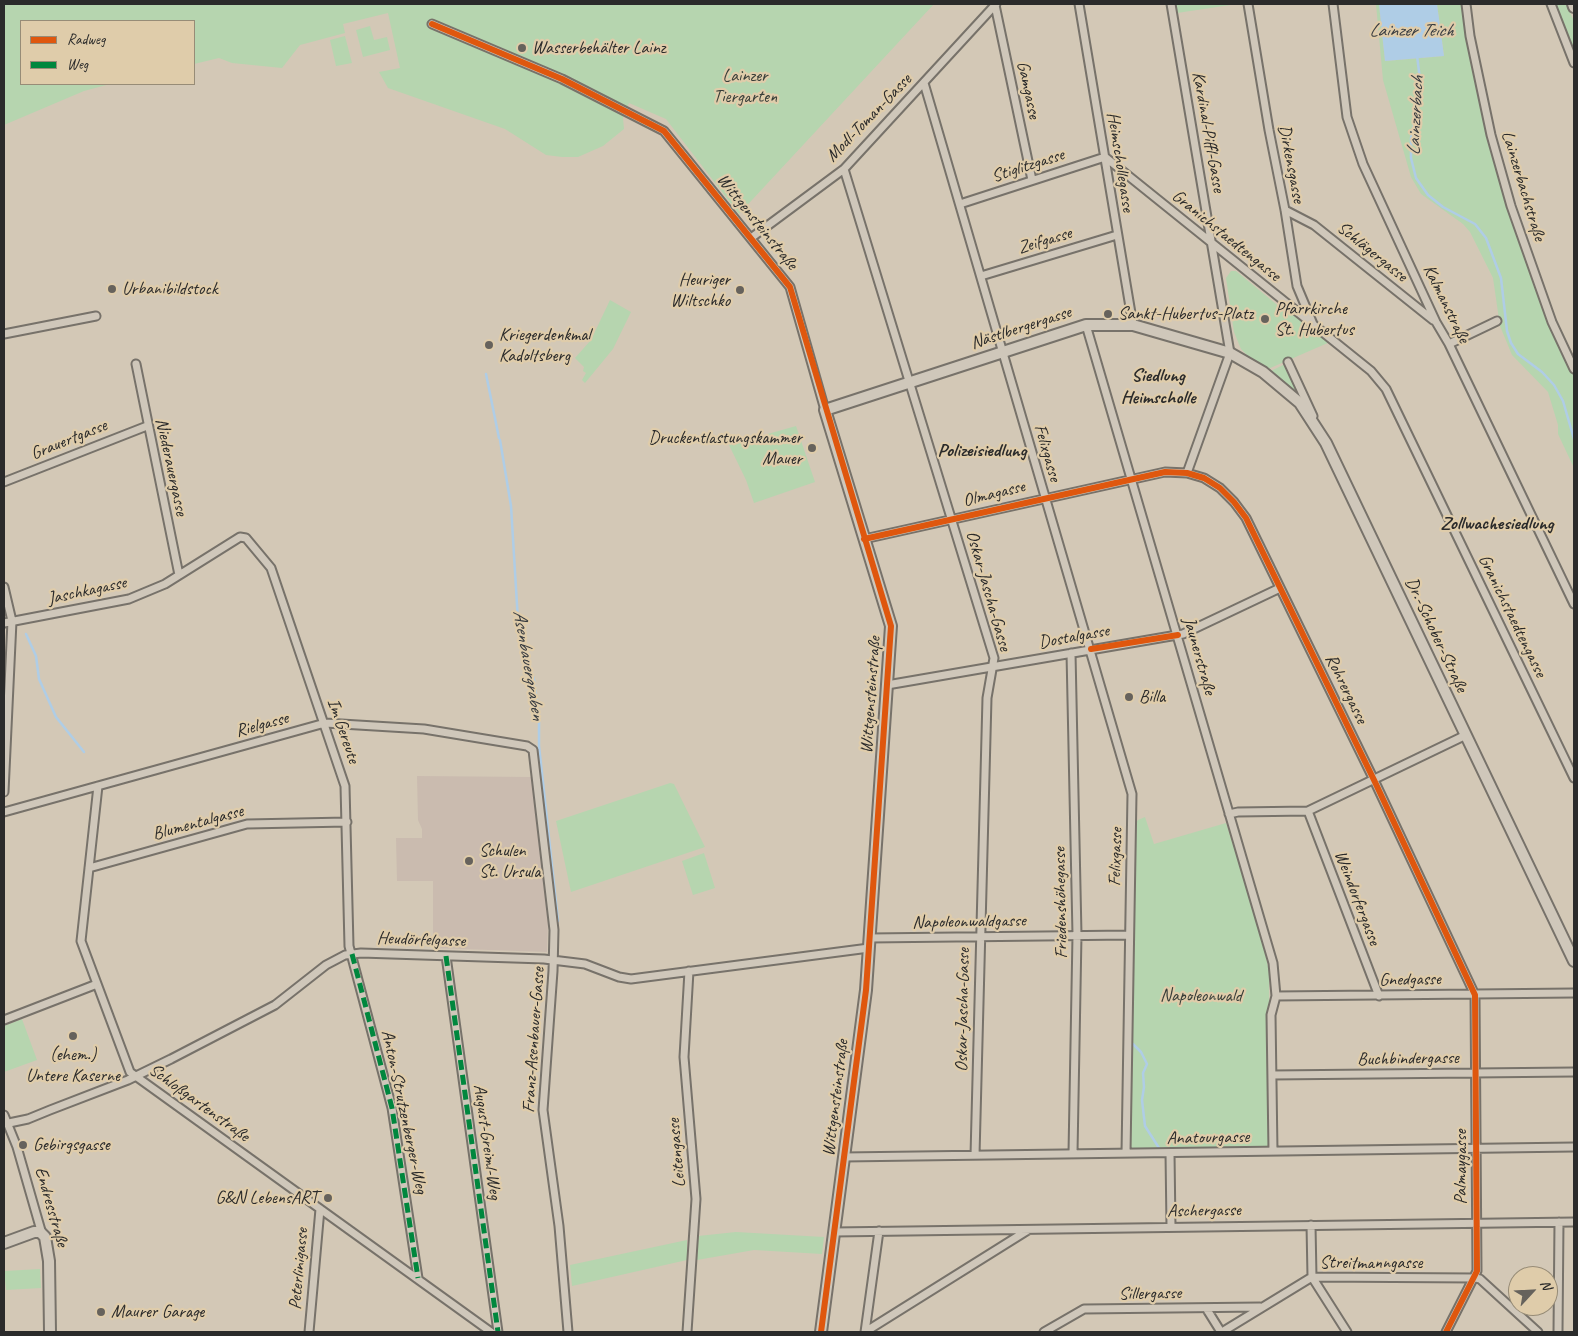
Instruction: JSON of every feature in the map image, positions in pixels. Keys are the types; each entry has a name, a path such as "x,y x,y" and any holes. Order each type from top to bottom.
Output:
{"street":[{"name":"Heimschollegasse","path":"1079,4 1133,325"},
{"name":"Kardinal-Piffl-Gasse","path":"1171,4 1230,353"},
{"name":"Dirkensgasse","path":"1248,4 1268,130 1285,210 1297,286 1314,327"},
{"name":"Kalmanstraße","path":"1334,4 1347,117 1363,164 1436,322 1449,344 1574,604"},
{"name":"Lainzerbachstraße","path":"1466,4 1470,36 1491,135 1510,206 1552,322 1574,369"},
{"path":"1551,4 1574,63"},
{"name":"Modl-Toman-Gasse","path":"751,238 844,169 995,5"},
{"name":"Gamgasse","path":"995,5 1032,180"},
{"name":"Wittgensteinstraße","path":"432,24 562,80 656,126 668,136 790,287 891,626 870,943 821,1332"},
{"name":"Felixgasse","path":"924,83 1132,794 1126,1153"},
{"name":"Stiglitzgasse","path":"960,204 1105,157"},
{"name":"Granichstaedtengasse","path":"1105,157 1371,371 1386,389 1574,778"},
{"name":"Oskar-Jascha-Gasse","path":"844,169 994,658 987,698 979,936 975,1155"},
{"name":"Schlägergasse","path":"1285,210 1314,225 1436,322"},
{"name":"Zeifgasse","path":"981,276 1117,235"},
{"path":"4,334 96,316"},
{"path":"1449,344 1497,321"},
{"name":"Nästlbergergasse","path":"826,410 1086,324 1133,325 1230,353"},
{"name":"Jaunerstraße","path":"1086,324 1273,963 1276,996 1271,1015 1273,1151"},
{"path":"1186,473 1230,353"},
{"name":"Dr.-Schober-Straße","path":"1230,353 1263,372 1300,403 1326,443 1574,961"},
{"path":"1288,362 1326,443"},
{"name":"Niederauergasse","path":"136,364 147,426 179,575"},
{"name":"Grauertgasse","path":"4,482 147,426"},
{"name":"Rohrergasse","path":"1131,478 1164,472 1186,473 1204,478 1220,488 1246,518 1374,780 1475,995"},
{"name":"Olmagasse","path":"864,539 1131,478"},
{"name":"Jaschkagasse","path":"4,623 118,602 164,584 242,536"},
{"name":"Im Gereute","path":"242,536 274,573 345,786 348,920 352,954"},
{"path":"4,587 12,621 4,792"},
{"name":"Dostalgasse","path":"887,685 1178,635 1280,588"},
{"name":"Friedenshöhegasse","path":"1071,653 1077,935 1073,1153"},
{"name":"Rielgasse","path":"4,812 325,723 424,729 520,745 533,750"},
{"path":"1229,814 1238,812 1308,811 1466,735"},
{"name":"Franz-Asenbauer-Gasse","path":"533,750 554,930 554,960 543,1110 559,1226 568,1332"},
{"name":"Schloßgartenstraße","path":"98,786 81,941 130,1072 491,1332"},
{"name":"Weindorfergasse","path":"1308,811 1378,996"},
{"name":"Blumentalgasse","path":"89,868 247,824 347,822"},
{"name":"Napoleonwaldgasse","path":"870,943 979,936 1129,935"},
{"name":"Heudörfelgasse","path":"8,1123 28,1119 136,1076 275,1005 326,965 345,955 554,960 590,966 625,978 689,972 870,943"},
{"name":"Anton-Strutzenberger-Weg","path":"352,954 392,1108 418,1278"},
{"name":"August-Greiml-Weg","path":"446,956 498,1332"},
{"name":"Leitengasse","path":"687,1332 696,1199 684,1057 689,972"},
{"path":"4,1020 97,984"},
{"name":"Gnedgasse","path":"1276,996 1574,993"},
{"name":"Palmaygasse","path":"1446,1332 1476,1278 1475,995"},
{"name":"Buchbindergasse","path":"1272,1075 1574,1072"},
{"name":"Endresstraße","path":"4,1115 42,1234 46,1241 49,1261 50,1332"},
{"name":"Anatourgasse","path":"844,1158 1073,1153 1574,1147"},
{"path":"1170,1153 1170,1227"},
{"name":"Peterlinigasse","path":"309,1332 320,1208"},
{"path":"1558,1332 1559,1222"},
{"name":"Aschergasse","path":"834,1232 1574,1222"},
{"path":"1311,1225 1312,1277 1347,1332"},
{"path":"865,1332 1030,1229"},
{"path":"865,1332 878,1231"},
{"path":"4,1243 34,1232 42,1234"},
{"name":"Streitmanngasse","path":"1221,1332 1312,1277 1476,1278"},
{"path":"1476,1278 1480,1279 1538,1332"},
{"name":"Sillergasse","path":"1044,1332 1084,1309 1262,1307"},
{"path":"1206,1308 1221,1332"}],"shaded area":[{"name":"Schulen St. Ursula","path":"417,776 531,777 548,923 547,952 433,948 433,881 397,881 396,838 422,838 422,829 418,820"}],"green space":[{"name":"Lainzer Tiergarten","path":"4,4 934,4 739,214 666,119 629,103 623,118 624,129 603,146 578,157 562,157 546,155 505,129 388,88 379,72 400,68 388,13 343,24 345,33 300,45 282,68 232,63 219,58 195,64 195,20 20,20 20,85 106,85 84,91 4,125"},
{"path":"1175,4 1237,4 1177,13"},
{"path":"1376,4 1379,4 1385,61 1444,56 1437,4 1465,4 1484,115 1499,177 1562,355 1574,373 1574,468 1558,434 1558,425 1548,392 1512,355 1500,326 1493,278 1470,232 1463,224 1421,194 1411,177 1383,80"},
{"path":"1553,4 1566,4 1574,21 1574,55"},
{"path":"370,26 374,40 387,37 390,50 363,57 356,30"},
{"path":"345,36 352,63 336,66 330,40"},
{"path":"1231,271 1236,271 1287,313 1292,313 1330,342 1268,369 1247,355 1241,349 1234,332 1226,278"},
{"path":"610,300 631,312 613,349 585,383 582,380 586,373 583,371 584,367 575,358 591,340"},
{"path":"1285,364 1300,397 1271,371"},
{"path":"796,426 815,482 754,503 746,480 729,445"},
{"path":"670,783 674,784 705,847 571,892 556,821"},
{"name":"Napoleonwald","path":"1145,817 1154,844 1226,823 1260,930 1269,971 1270,1143 1266,1148 1132,1150 1130,1146 1134,825 1138,820"},
{"path":"704,853 715,888 693,895 682,861"},
{"path":"22,1019 37,1060 4,1072 4,1026"},
{"path":"736,1232 824,1237 822,1254 754,1250 697,1260 698,1236"},
{"path":"687,1240 687,1260 572,1286 570,1265"},
{"path":"40,1269 41,1288 6,1290 4,1271"}],"water":[{"name":"Lainzer Teich","path":"1379,4 1437,4 1444,56 1385,61"}],"waterway":[{"name":"Lainzerbach","path":"1417,55 1420,80 1419,102 1411,138 1411,158 1416,178 1428,195 1443,207 1475,224 1486,238 1501,278 1507,331 1511,343 1518,354 1542,372 1554,385 1563,401 1574,439"},
{"name":"Asenbauergraben","path":"486,374 499,438"},
{"name":"Asenbauergraben","path":"500,440 511,506 518,621 534,680 539,716 539,746 558,921"},
{"path":"26,634 36,656 39,679 56,717 84,752"},
{"path":"1133,1044 1141,1052 1147,1064 1143,1073 1144,1087 1142,1100 1145,1126 1159,1148"}],"marked path":[{"path":"352,954 392,1108 418,1278"},
{"path":"446,956 498,1332"}],"cycle path":[{"path":"432,24 562,79 664,131 790,287 891,626 866,990 821,1332"},
{"path":"864,539 1165,472 1187,473 1204,478 1220,488 1246,518 1374,780 1475,995 1477,1271 1446,1332"},
{"path":"1091,649 1178,635"}],"place":[{"name":"Wasserbehälter Lainz","path":"522,48"},
{"name":"Urbanibildstock","path":"112,289"},
{"name":"Heuriger Wiltschko","path":"740,290"},
{"name":"Sankt-Hubertus-Platz","path":"1108,314"},
{"name":"Pfarrkirche St. Hubertus","path":"1265,319"},
{"name":"Kriegerdenkmal Kadoltsberg","path":"489,345"},
{"name":"Druckentlastungskammer Mauer","path":"812,448"},
{"name":"Billa","path":"1129,697"},
{"name":"Schulen St. Ursula","path":"469,861"},
{"name":"(ehem.) Untere Kaserne","path":"73,1036"},
{"name":"Gebirgsgasse","path":"23,1145"},
{"name":"G&N LebensART","path":"328,1198"},
{"name":"Maurer Garage","path":"101,1312"}],"district":[{"name":"Siedlung Heimscholle","path":"1158,387"},
{"name":"Polizeisiedlung","path":"982,451"},
{"name":"Zollwachesiedlung","path":"1497,524"}]}
